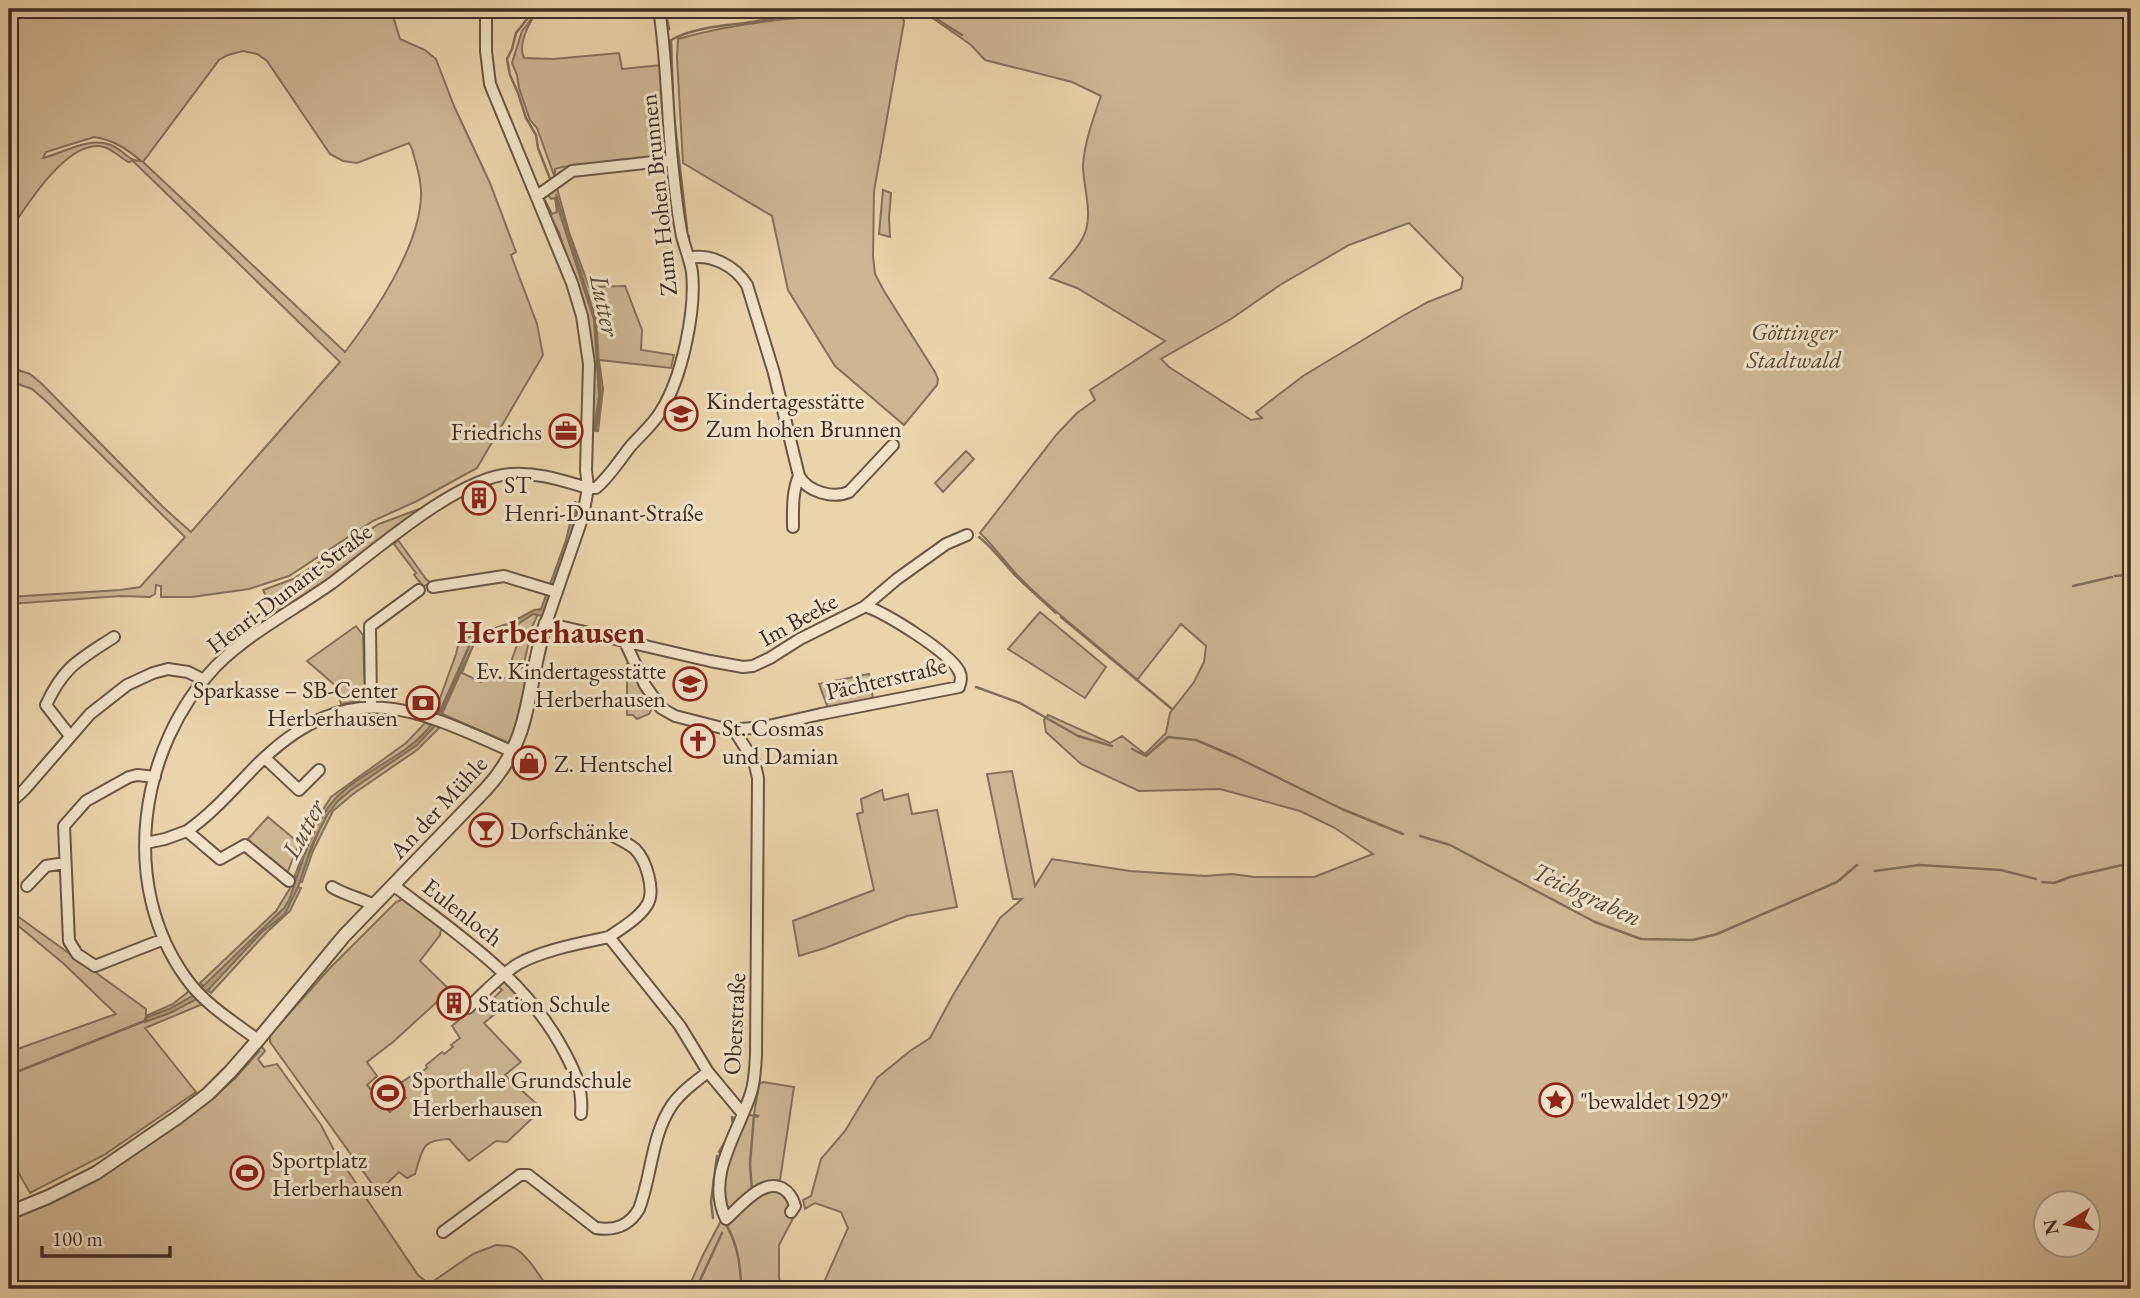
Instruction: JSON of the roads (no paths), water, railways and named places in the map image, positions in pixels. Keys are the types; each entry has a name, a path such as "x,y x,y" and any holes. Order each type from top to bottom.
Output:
{"street":[{"name":"An der Mühle","path":"9,1213 62,1191 96,1173 194,1105 230,1072 330,952 495,780 513,752 525,720 537,651 553,590 583,516 588,488 586,470 589,364 584,328 572,283 490,84 486,51 486,9"},
{"name":"Zum Hohen Brunnen","path":"588,488 596,488 606,479 664,408 684,351 690,317 692,283 680,224 672,160 664,41 659,9"},
{"path":"537,196 572,171 672,160"},
{"path":"689,258 709,256 741,275 747,285 774,373 799,475 804,483 813,489 841,496 849,492 893,445"},
{"path":"586,470 597,471 606,479"},
{"name":"Henri-Dunant-Straße","path":"258,1040 194,988 164,939 148,891 145,873 149,803 165,745 176,723 204,680 224,659 423,514 477,482 502,475 530,474 588,488"},
{"path":"793,527 793,499 799,475"},
{"name":"Im Beeke","path":"546,623 710,661 751,667 865,606 946,544 967,535"},
{"path":"433,587 504,576 553,590"},
{"path":"371,706 370,626 419,590"},
{"name":"Pächterstraße","path":"734,730 959,687 960,673 956,667 898,623 865,606"},
{"path":"70,736 46,705 57,682 71,666 114,637"},
{"path":"625,642 650,694 661,708 675,716 734,730"},
{"path":"9,804 99,706 127,685 162,670 181,670 204,680"},
{"path":"146,842 187,831 289,737 318,719 341,711 371,706 409,711 447,723 513,752"},
{"name":"Oberstraße","path":"734,730 757,768 757,1055 751,1091 720,1172 718,1191 726,1219 757,1192 772,1186 789,1194 794,1206 792,1212"},
{"path":"265,758 299,790"},
{"path":"290,799 319,770"},
{"path":"155,777 129,777 86,801 64,826 69,941 77,954 92,965 98,966 164,939"},
{"path":"187,831 220,859 244,845 289,881"},
{"path":"506,973 521,962 609,937 645,907 651,891 640,855 631,846 611,835"},
{"path":"27,887 46,866 65,863"},
{"name":"Eulenloch","path":"393,885 506,973 541,1013 571,1064 582,1094 581,1114"},
{"path":"332,887 374,905"},
{"path":"609,937 680,1026 708,1072 743,1114"},
{"name":"Eulenloch","path":"468,1008 506,973"},
{"path":"443,1232 520,1175 528,1175 596,1228 607,1230 620,1227 639,1209 666,1114 683,1092 708,1072"}],"waterway":[{"name":"Lutter","path":"535,9 516,33 507,59 510,75 526,118 536,135 538,148 551,181"},
{"path":"665,9 669,29"},
{"path":"673,100 671,40 680,36 707,28 804,15 864,10 903,12"},
{"path":"915,12 927,13 962,35"},
{"path":"929,13 953,12"},
{"path":"674,117 687,229"},
{"path":"979,537 1056,613"},
{"path":"2115,576 2125,575"},
{"path":"2073,586 2112,577"},
{"path":"1061,617 1172,709"},
{"name":"Teichgraben","path":"976,687 1020,703 1078,736 1112,746"},
{"name":"Teichgraben","path":"1132,749 1146,756 1168,737 1196,740 1342,809 1403,834"},
{"name":"Teichgraben","path":"1420,836 1450,845 1595,922 1641,939 1693,940 1717,934 1837,882 1857,865"},
{"path":"2042,882 2054,883 2131,863"},
{"path":"1875,871 1919,865 2001,870 2036,879"},
{"name":"Lutter","path":"9,1075 147,1020"},
{"path":"212,1098 235,1078 259,1051"},
{"path":"752,1191 750,1164 754,1115 758,1116"},
{"path":"732,1117 733,1124"},
{"path":"730,1158 741,1131"},
{"path":"719,1152 728,1137"},
{"path":"713,1218 711,1202 717,1156"},
{"path":"57,1199 91,1182"},
{"path":"18,1216 48,1204"},
{"path":"732,1221 727,1226 738,1256 741,1289"},
{"path":"696,1289 722,1233"}],"place":[{"name":"Kindertagesstätte Zum hohen Brunnen","path":"681,414"},
{"name":"Friedrichs","path":"566,431"},
{"name":"ST Henri-Dunant-Straße","path":"479,498"},
{"name":"Ev. Kindertagesstätte Herberhausen","path":"690,684"},
{"name":"Sparkasse – SB-Center Herberhausen","path":"423,703"},
{"name":"St. Cosmas und Damian","path":"698,741"},
{"name":"Z. Hentschel","path":"529,763"},
{"name":"Dorfschänke","path":"486,830"},
{"name":"Station Schule","path":"454,1003"},
{"name":"Sporthalle Grundschule Herberhausen","path":"388,1093"},
{"name":"\"bewaldet 1929\"","path":"1556,1100"},
{"name":"Sportplatz Herberhausen","path":"247,1173"}],"district":[{"name":"Herberhausen","path":"551,632"}],"park label":[{"name":"Göttinger Stadtwald","path":"1794,345"}]}
